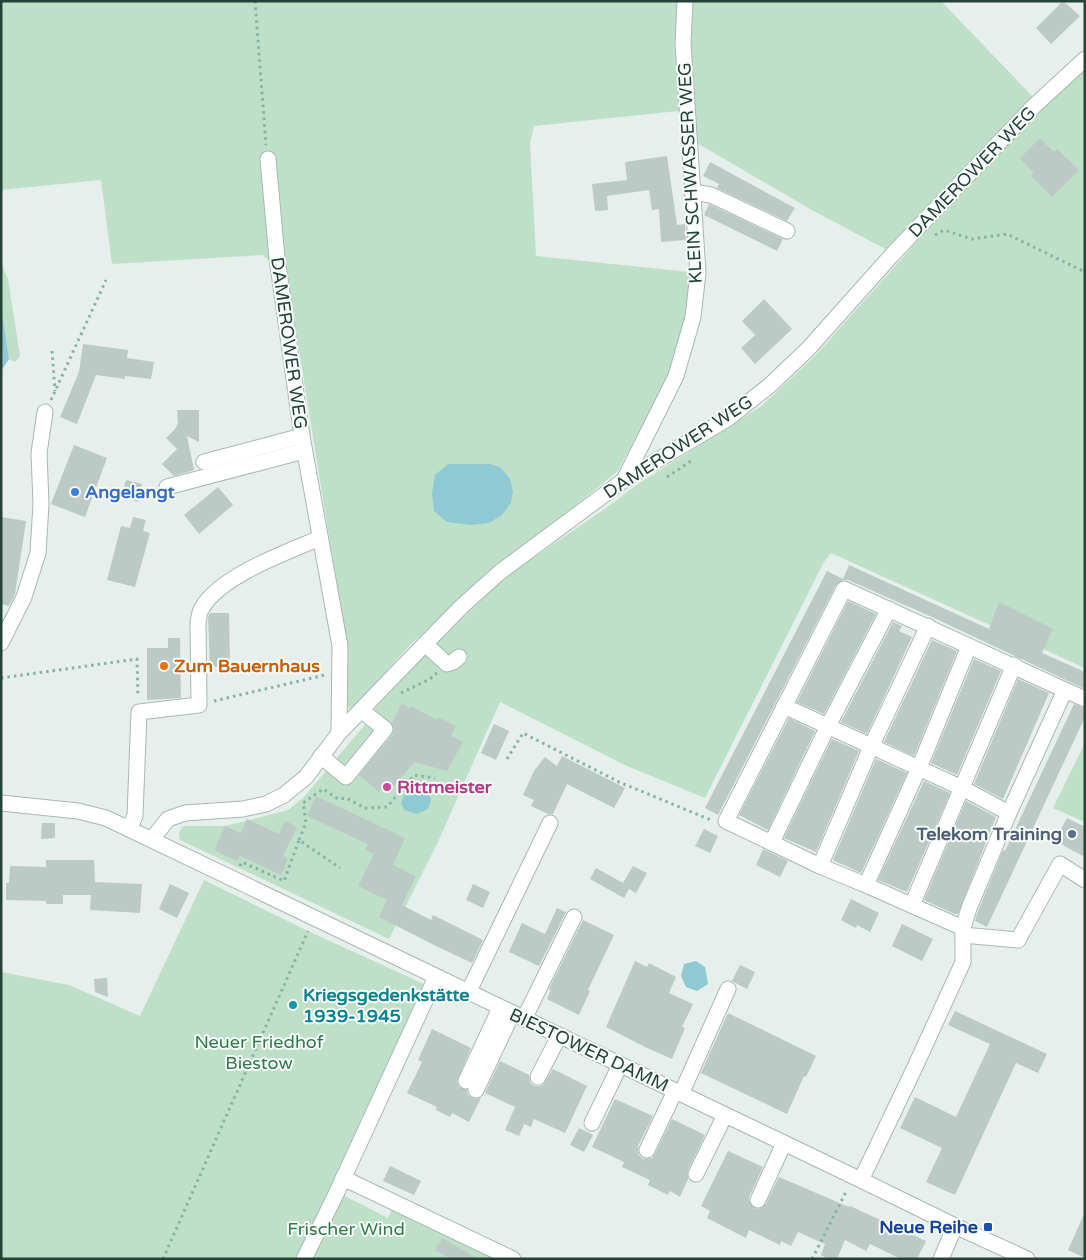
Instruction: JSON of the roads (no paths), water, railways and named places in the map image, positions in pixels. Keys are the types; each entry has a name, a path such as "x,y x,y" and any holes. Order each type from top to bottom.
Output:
{"street":[{"name":"KLEIN SCHWASSER WEG","path":"624,480 676,376 693,317 698,273 683,43 684,1"},
{"name":"DAMEROWER WEG","path":"152,839 168,819 185,813 243,809 266,804 284,795 306,777 339,733 461,607 500,572 624,480 727,419 769,386 808,350 891,256 1085,59"},
{"name":"DAMEROWER WEG","path":"268,159 277,258 303,443 340,646 339,733"},
{"path":"693,192 711,194 787,231"},
{"path":"1,643 24,597 38,553 41,504 39,453 45,412"},
{"path":"204,462 303,443"},
{"path":"167,487 303,443"},
{"path":"129,829 135,816 139,712 199,705 198,622 201,610 206,602 221,586 262,564 320,538"},
{"path":"1085,699 844,589 726,821 820,866 912,905 963,931 1018,940 1060,864 1085,880"},
{"path":"772,842 828,726 890,609"},
{"path":"820,866 928,626"},
{"path":"425,644 453,660"},
{"path":"866,885 919,768 969,646"},
{"path":"912,905 1014,666"},
{"path":"858,1178 915,1067 963,962 963,931 969,908 1009,813 1065,690"},
{"path":"784,706 962,788 1009,813"},
{"path":"321,756 346,777 385,729 361,710"},
{"name":"BIESTOWER DAMM","path":"1,803 78,811 106,818 313,919 1026,1259"},
{"path":"468,993 550,823"},
{"path":"471,1086 574,916"},
{"path":"513,1014 549,948"},
{"path":"304,1259 436,977"},
{"path":"644,1148 728,989"},
{"path":"538,1077 560,1036"},
{"path":"592,1123 620,1065"},
{"path":"696,1174 725,1115"},
{"path":"758,1200 784,1143"},
{"path":"343,1178 513,1259"},
{"path":"942,1259 955,1226"}],"water":[{"path":"1,306 9,359 1,371"},
{"path":"448,464 490,464 500,467 510,479 513,491 511,503 502,515 489,523 470,525 447,522 434,511 432,493 435,475"},
{"path":"420,785 428,786 431,800 428,809 417,814 404,810 401,803 407,788"},
{"path":"696,961 705,967 708,984 697,991 686,987 681,976 684,964"}],"place":[{"name":"Angelangt","path":"75,492"},
{"name":"Zum Bauernhaus","path":"164,666"},
{"name":"Rittmeister","path":"387,787"},
{"name":"Telekom Training","path":"1072,834"},
{"name":"Kriegsgedenkstätte 1939-1945","path":"293,1005"},
{"name":"Neue Reihe","path":"988,1227"}],"park label":[{"name":"Neuer Friedhof Biestow","path":"259,1052"},
{"name":"Frischer Wind","path":"346,1229"}]}
